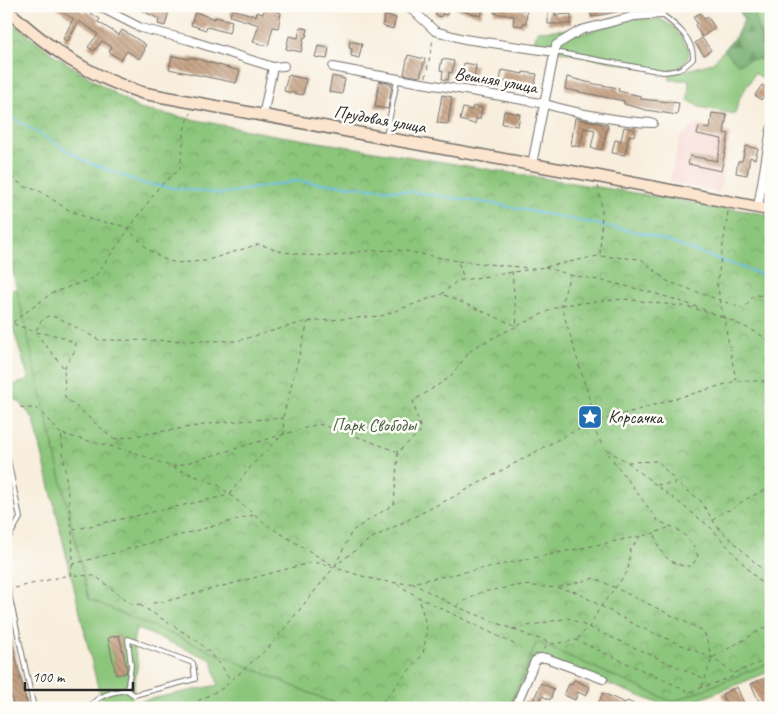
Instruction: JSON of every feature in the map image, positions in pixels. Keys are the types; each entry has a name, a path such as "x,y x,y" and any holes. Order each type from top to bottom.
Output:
{"main road":[{"name":"Прудовая улица","path":"6,9 54,50 88,71 118,85 143,93 771,210"}],"street":[{"path":"98,6 141,28 190,40 273,67 284,66"},
{"path":"406,7 435,31 464,39 555,52"},
{"path":"532,164 546,104 556,45 581,30 634,16 661,14"},
{"path":"263,116 273,67"},
{"name":"Вешняя улица","path":"333,67 397,80 546,104 637,122 653,123"},
{"path":"758,207 771,129"},
{"path":"515,708 535,661 540,658 546,658 602,679"}],"lane":[{"path":"555,52 663,72 685,68 693,59 693,50 678,26 661,14"},
{"path":"385,138 397,80"},
{"path":"6,450 20,518 6,542"},
{"path":"6,580 34,708"},
{"path":"89,708 95,700 115,691 127,690 134,694 194,679 193,663 128,640 132,666 127,690"}],"path":[{"path":"425,83 435,31"},
{"path":"12,322 52,293 94,278 159,186 180,169 185,126 194,102"},
{"path":"6,171 8,175 25,186 38,190 67,209 92,220 120,225 128,229 148,250 161,258 176,262 205,262 259,244 304,255 333,256 364,251 400,250 458,261 531,269"},
{"path":"596,176 602,220 600,256"},
{"path":"730,202 717,284 736,381"},
{"path":"35,332 41,321 48,316 58,318 100,340 237,342 308,322 381,316 442,294 457,281 600,256 641,259 667,281 744,310 754,295 771,296"},
{"path":"458,261 464,280"},
{"path":"545,267 570,275 601,280 677,299 756,332 771,342"},
{"path":"512,271 517,326"},
{"path":"570,275 561,305 596,422"},
{"path":"442,294 517,326"},
{"path":"184,708 223,688 270,646 335,566 352,531 394,504 398,452 420,431 413,401 449,378 473,348 561,305 624,299 689,307 723,317"},
{"path":"6,321 35,332 60,336 75,343 74,352 64,368 65,396 126,450"},
{"path":"72,530 229,495 252,465 284,434 283,418 308,322"},
{"path":"35,332 64,368"},
{"path":"335,566 370,539 462,493 566,434 596,422 736,381 771,381"},
{"path":"20,407 38,410 61,434 126,450 218,485 270,527 335,566"},
{"path":"114,440 223,422 283,418"},
{"path":"172,467 319,424 398,452"},
{"path":"592,425 604,448 658,521 672,526 685,535 692,544 698,556 692,566 683,567 663,555 656,542 655,533"},
{"path":"61,434 72,530 73,564 70,575"},
{"path":"604,448 627,462 710,527 771,594"},
{"path":"627,462 658,461 677,483 700,500 713,520 771,578"},
{"path":"657,485 677,483"},
{"path":"713,520 724,511 731,510 746,499 763,491 771,490"},
{"path":"73,564 255,514"},
{"path":"8,590 70,575 95,576 133,605 163,602 313,562 335,566 376,581 396,584 411,583 655,533 672,526"},
{"path":"411,583 455,606 554,644 576,640 589,627 601,606 628,571 630,550 641,536"},
{"path":"558,588 595,578 704,631 712,658 702,688"},
{"path":"396,584 418,598 516,645"},
{"path":"455,606 482,592 522,585 558,588 576,592 635,625 712,658 734,673"},
{"path":"377,708 423,654 427,630 418,598"},
{"path":"139,604 199,642 220,664 231,681"},
{"path":"512,629 568,618 705,680"},
{"path":"712,658 771,624"},
{"path":"576,640 690,692 732,677 734,673 771,658"}],"shaded area":[{"path":"696,124 731,132 719,193 669,182 680,137"},
{"path":"771,148 771,204 763,199"}],"green space":[{"path":"737,6 752,6 767,58 749,60 738,64 724,50 736,36 744,20"},
{"path":"752,6 771,6 771,84 755,73 739,99 735,114 699,107 688,100 689,80 670,80 669,73 533,46 537,31 573,29 580,34 634,19 661,19 675,28 689,49 688,58 684,64 671,73 712,63 724,50 738,64 749,60 764,44"},
{"name":"Парк Свободы","path":"6,17 51,53 139,109 269,134 771,215 771,662 673,702 537,642 508,708 345,708 89,599 6,243"},
{"path":"17,288 89,599 345,708 95,708 103,699 98,688 34,420 19,401 6,397 6,387 29,380 13,328 6,330 6,293","holes":["136,628 212,660 218,685 131,703 138,663 133,644"]},
{"path":"537,642 673,702 771,662 771,671 678,708 670,708 535,655 511,708 508,708"}],"building":[{"path":"53,6 76,6 85,13 87,11 100,19 98,22 119,35 122,30 146,45 143,49 145,50 139,59 127,51 121,60 109,52 112,47 102,41 94,51 88,47 98,34 79,21 68,42 63,39 73,19"},
{"path":"133,6 154,6 169,11 165,26 158,24 159,19"},
{"path":"439,6 444,6 443,9 448,10 447,15 442,14 441,17 435,15"},
{"path":"452,6 484,6 481,16 452,8"},
{"path":"495,6 510,6 510,9 525,10 527,12 526,23 523,23 523,26 513,25 514,16 494,13"},
{"path":"605,6 631,6 631,11 625,13 624,10 592,17 590,10"},
{"path":"265,7 281,13 278,28 273,27 268,46 253,42 259,25 230,16 232,9 256,16 257,12 263,14"},
{"path":"548,11 555,11 555,15 571,14 571,24 548,24"},
{"path":"195,12 215,19 215,17 232,21 229,33 207,27 206,30 191,25"},
{"path":"700,13 704,19 708,17 715,28 702,37 693,17"},
{"path":"385,15 396,18 393,29 382,26"},
{"path":"300,27 308,29 301,52 286,49 289,36 298,38"},
{"path":"702,38 711,50 704,55 695,43"},
{"path":"350,41 362,44 359,58 351,56"},
{"path":"318,46 329,48 327,59 315,57"},
{"path":"408,55 425,59 420,77 404,74"},
{"path":"172,56 189,59 190,57 240,71 236,83 169,69"},
{"path":"442,59 454,61 452,73 449,72 448,80 442,79 443,71 440,70"},
{"path":"464,63 476,65 474,79 462,77"},
{"path":"502,70 523,74 523,72 537,74 534,88 500,81"},
{"path":"288,75 306,79 303,95 284,91"},
{"path":"332,76 345,79 342,94 329,92"},
{"path":"567,77 619,88 618,91 641,96 641,99 679,103 677,115 646,110 624,104 624,101 565,89"},
{"path":"379,81 392,84 388,109 375,107"},
{"path":"762,85 769,90 761,100 755,95"},
{"path":"442,95 452,97 448,124 437,123"},
{"path":"473,106 482,108 480,119 476,119 475,124 460,120 463,108 472,110"},
{"path":"504,111 520,114 518,126 502,124"},
{"path":"712,113 727,115 724,133 729,134 721,171 688,164 690,156 717,161 722,139 697,134 699,127 710,129"},
{"path":"575,118 608,125 602,150 591,148 595,130 584,128 580,147 571,145"},
{"path":"624,127 635,129 634,136 629,135 625,155 612,153 615,140 621,141"},
{"path":"746,146 758,149 755,159 750,157 747,175 736,173 738,161 742,161"},
{"path":"9,626 28,708 14,708 6,676 6,627"},
{"path":"119,635 127,669 126,673 116,675 108,638"},
{"path":"765,678 771,689 771,708 762,708 751,684"},
{"path":"574,680 590,687 586,696 578,692 575,700 564,695 569,684 571,685"},
{"path":"541,683 554,689 550,700 542,696 537,708 525,708 528,699 533,701"},
{"path":"737,687 746,708 728,708 722,694"},
{"path":"603,693 625,703 627,701 643,708 605,708 598,704"}],"waterway":[{"path":"6,114 85,161 145,184 221,194 296,181 414,192 495,204 646,234 761,274 771,280"}],"place":[{"name":"Корсачка","path":"590,417"}]}
